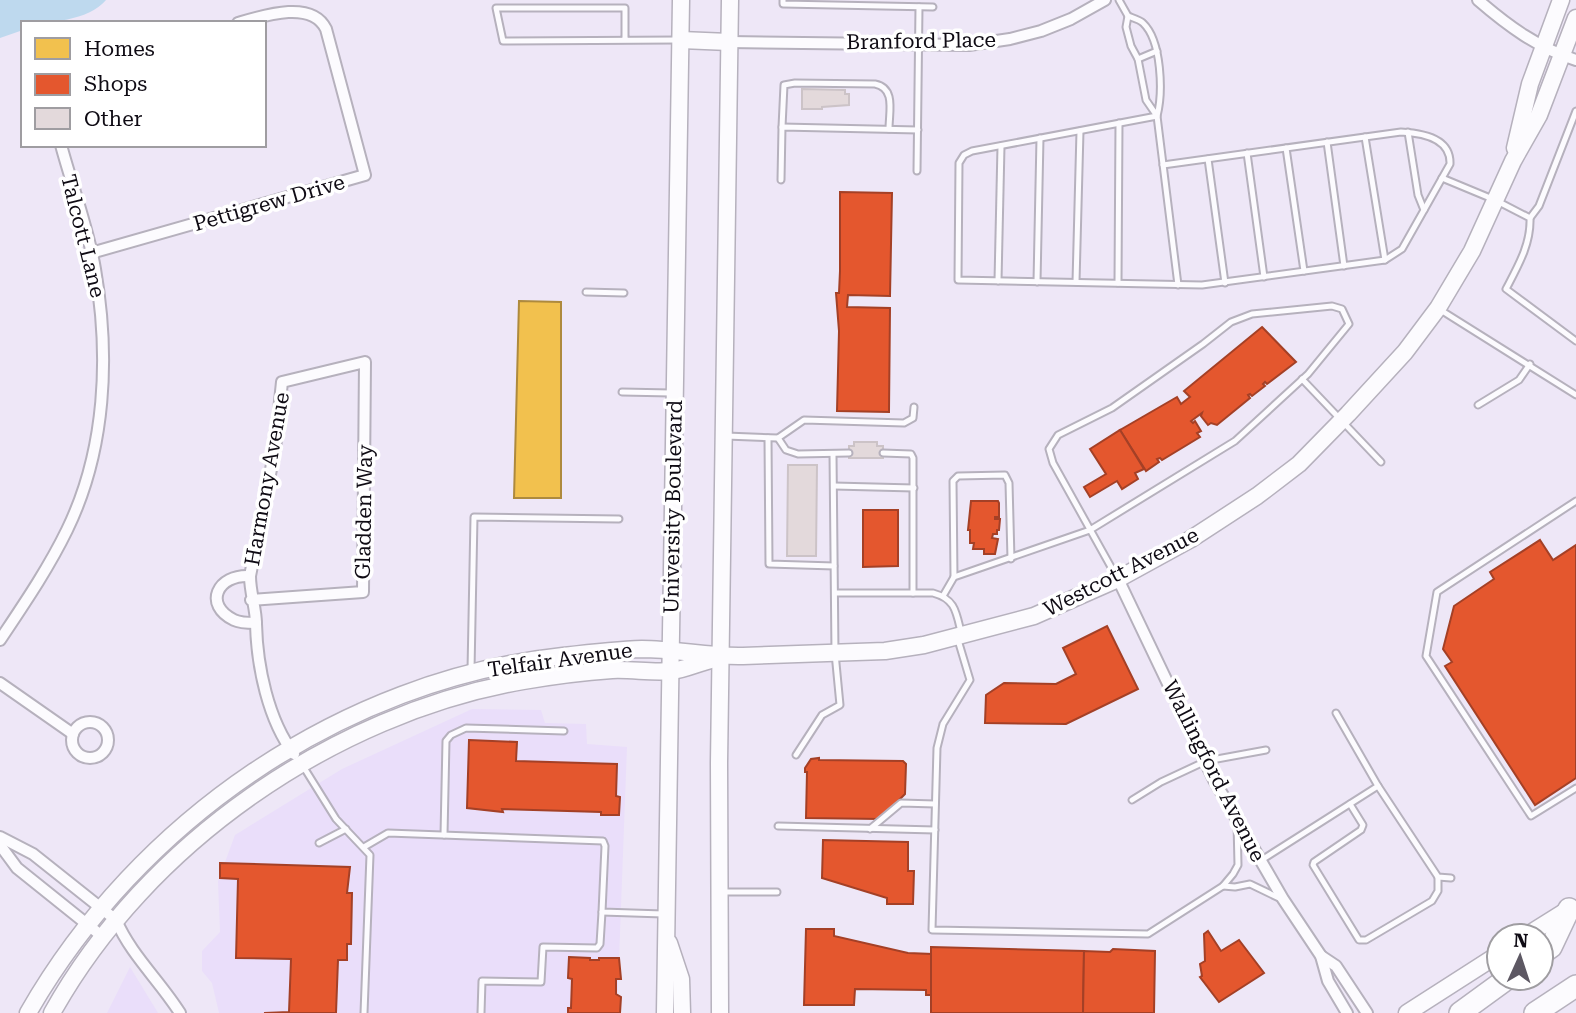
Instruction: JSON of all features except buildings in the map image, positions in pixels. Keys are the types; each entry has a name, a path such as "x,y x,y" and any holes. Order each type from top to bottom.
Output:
{"highway":[{"path":"1555,940 1573,906"},
{"path":"1535,1013 1576,986"},
{"path":"1460,1013 1489,992"}],"street":[{"name":"University Boulevard","path":"664,1013 672,671 681,0"},
{"path":"720,1013 723,436 730,0"},
{"name":"Branford Place","path":"729,42 969,44 1041,31 1071,19 1105,0"},
{"path":"1478,0 1518,33 1569,58"},
{"name":"Westcott Avenue","path":"1513,161 1519,124 1561,0"},
{"name":"Pettigrew Drive","path":"91,253 365,175 326,29 317,14 306,7 293,7 245,21"},
{"name":"Westcott Avenue","path":"721,657 885,651 959,636 1034,616 1118,579 1191,539 1257,496 1298,464 1342,420 1405,352 1438,308 1472,251 1513,161 1569,58 1576,18"},
{"path":"681,40 729,42"},
{"name":"Talcott Lane","path":"0,640 44,574 68,528 87,479 103,380 103,322 91,253 62,147"},
{"name":"Harmony Avenue","path":"302,764 290,749 266,691 251,600 250,576 275,449 282,382 365,362"},
{"name":"Gladden Way","path":"251,600 363,592 365,362"},
{"name":"Harmony Avenue","path":"250,576 238,575 226,580 220,586 218,602 221,610 236,621 256,623"},
{"name":"Wallingford Avenue","path":"1118,579 1237,823 1321,956 1328,981 1347,1013"},
{"name":"Telfair Avenue","path":"28,1013 102,907 174,834 251,772 359,713 409,692 471,673 516,663 643,649 721,657"},
{"name":"Telfair Avenue","path":"52,1013 89,954 116,920 194,842 262,788 302,764 399,716 473,693 559,676 614,670 672,671 721,657"},
{"path":"0,683 73,734"},
{"path":"0,837 33,854 116,920 123,935 166,990 180,1013"},
{"path":"0,845 17,868 103,937"},
{"path":"1548,922 1573,906"},
{"path":"666,931 681,979 682,1013"},
{"name":"Wallingford Avenue","path":"1321,956 1336,966 1367,1013"},
{"path":"1406,1013 1485,963"}],"lane":[{"path":"783,0 783,4 912,3 919,7 933,7"},
{"path":"1119,0 1128,16 1142,22 1151,34 1157,51 1161,102 1157,116 1178,285"},
{"path":"918,171 919,7"},
{"path":"625,40 625,8 496,8 503,41 681,40"},
{"path":"1128,16 1128,37 1138,59 1146,100 1157,116"},
{"path":"1138,59 1157,51"},
{"path":"781,180 784,85 880,85 888,90 890,95 889,129"},
{"path":"1576,111 1539,206 1530,218 1531,234 1507,289 1576,341"},
{"path":"1157,116 972,151 964,155 959,163 958,280 1178,285 1225,283 1385,260 1402,248 1450,164 1450,154 1445,145 1424,134 1408,132 1163,165"},
{"path":"1118,283 1119,123"},
{"path":"782,127 918,130"},
{"path":"1076,282 1080,131"},
{"path":"1408,132 1418,195 1424,210"},
{"path":"1365,137 1385,260"},
{"path":"1037,282 1040,138"},
{"path":"1327,142 1344,266"},
{"path":"998,281 1001,146"},
{"path":"1286,148 1304,271"},
{"path":"1247,153 1264,277"},
{"path":"1208,159 1225,283"},
{"path":"1442,178 1530,218"},
{"path":"586,292 624,293"},
{"path":"954,577 1090,530 1235,441 1302,379 1349,324 1342,309 1332,306 1252,314 1231,322 1112,408 1058,435 1049,449 1053,463 1090,530 1118,579"},
{"path":"1438,308 1576,395"},
{"path":"1478,405 1519,380 1530,364"},
{"path":"1302,379 1381,462"},
{"path":"622,391 674,393"},
{"path":"723,436 778,438 804,420 904,423 913,418 914,407"},
{"path":"768,438 769,564 834,566"},
{"path":"778,438 786,450 798,454 849,453"},
{"path":"883,453 911,454 914,470 913,593"},
{"path":"796,755 822,715 840,705 835,653 833,454"},
{"path":"943,596 954,577 953,481 958,476 1005,475 1009,483 1011,559"},
{"path":"834,486 914,488"},
{"path":"1576,501 1437,592 1426,656 1531,816 1576,788"},
{"path":"471,673 474,517 619,519"},
{"path":"835,593 933,593 943,596 953,604 970,680 943,724 937,748 932,930 1148,934 1223,886 1238,865 1237,823"},
{"path":"1336,713 1378,786 1438,877 1438,891 1432,901 1366,940 1359,940 1313,865 1361,830 1363,825 1350,804"},
{"path":"444,835 446,741 451,734 466,727 564,731"},
{"path":"1132,800 1161,782 1206,761 1266,750"},
{"path":"302,764 336,819 370,855 364,1013"},
{"path":"1259,861 1378,786"},
{"path":"870,829 901,803 935,804"},
{"path":"778,826 935,831"},
{"path":"319,844 346,829"},
{"path":"363,847 388,833 603,841 605,846 600,944 597,948 542,947 541,982 482,981 481,1013"},
{"path":"1438,877 1451,878"},
{"path":"1223,886 1250,884 1283,899"},
{"path":"719,891 777,891"},
{"path":"602,912 666,914"}],"shaded area":[{"path":"472,709 541,710 545,723 586,724 587,744 627,747 617,1013 219,1013 212,983 202,971 202,951 220,932 218,881 235,835 342,769"},
{"path":"130,967 158,1013 107,1013"}],"water":[{"path":"0,0 106,0 79,17 56,21 21,21 21,31 0,38"}]}
